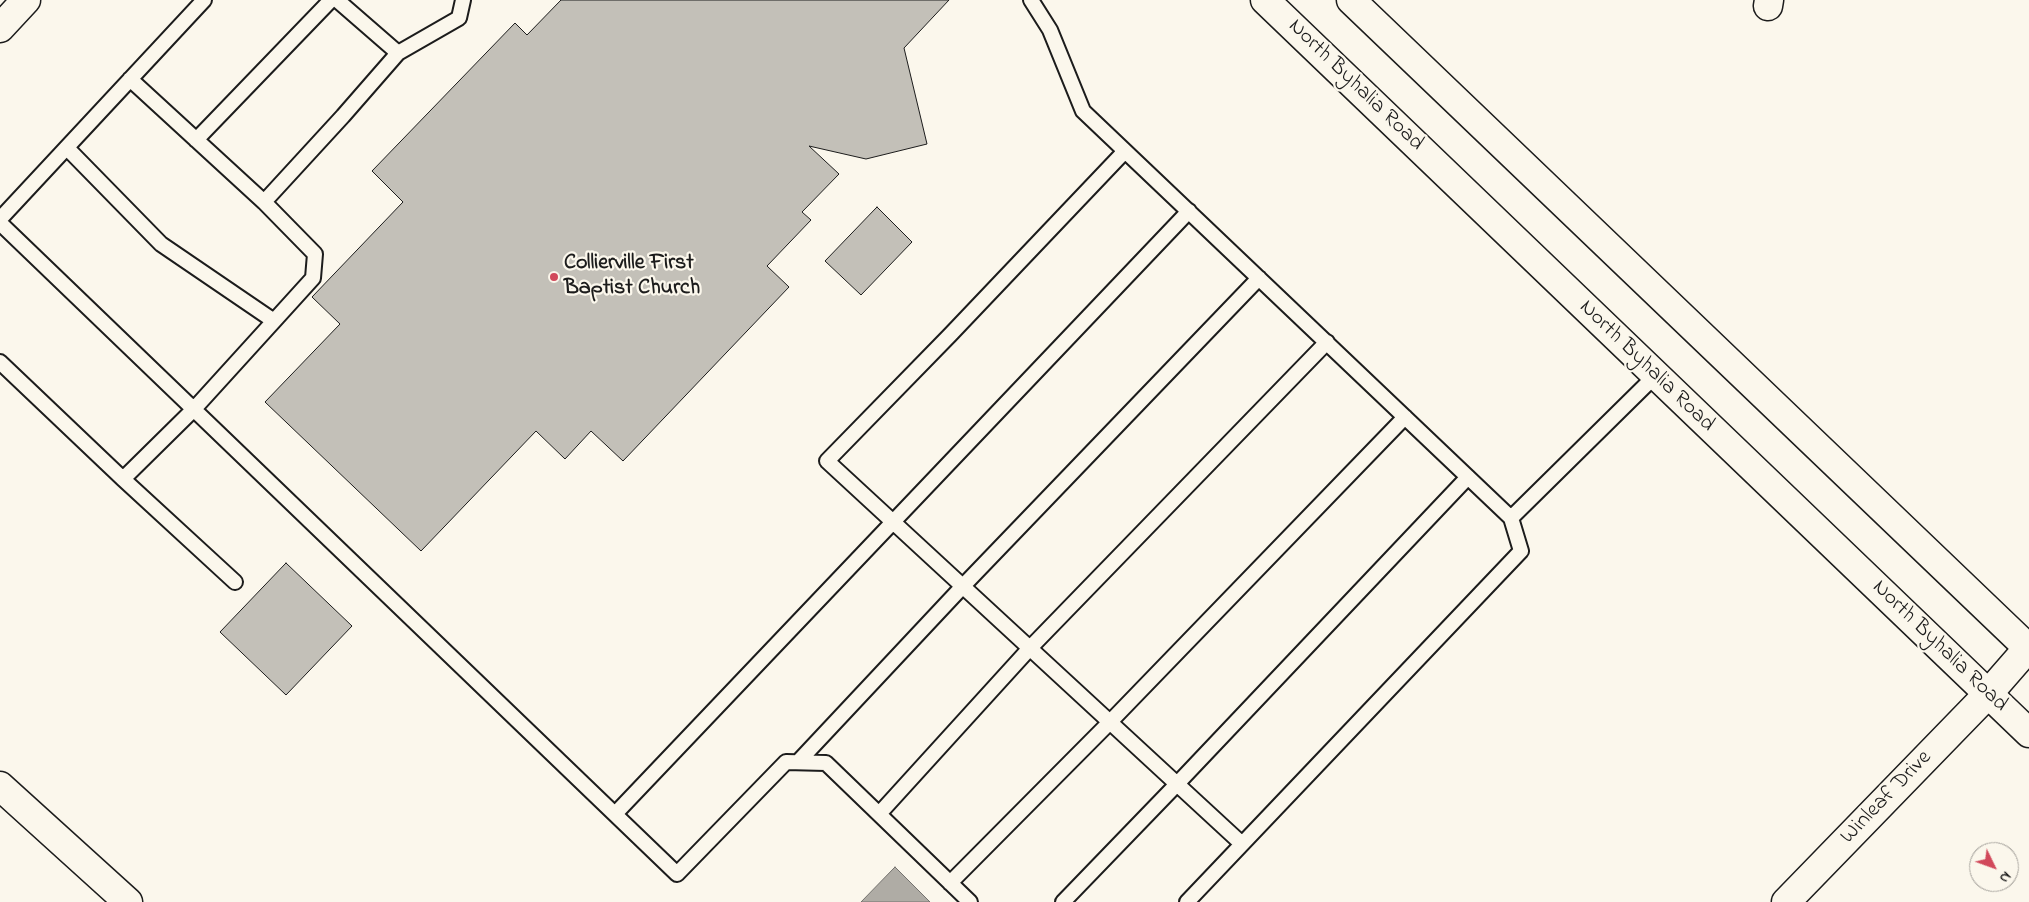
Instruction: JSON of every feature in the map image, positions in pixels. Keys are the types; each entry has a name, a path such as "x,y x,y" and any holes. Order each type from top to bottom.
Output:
{"main road":[{"path":"0,28 26,0"},
{"name":"North Byhalia Road","path":"1265,0 2029,733"},
{"path":"1351,0 2029,648"},
{"name":"Winleaf Drive","path":"1786,902 1988,694 2029,648"},
{"path":"0,786 128,902"}],"lane":[{"path":"0,219 204,0"},
{"path":"196,140 330,0"},
{"path":"337,0 398,54"},
{"path":"264,202 344,116 398,54 459,18 463,0"},
{"path":"1031,0 1050,30 1083,111 1511,518 1521,551 1187,902"},
{"path":"123,479 194,409 313,278 315,254 264,202 130,79"},
{"path":"67,148 161,244 274,321"},
{"path":"1125,151 950,335 827,460 1242,844"},
{"path":"615,814 1189,211"},
{"path":"0,223 677,874 786,762 826,763 970,902"},
{"path":"798,762 963,586 1259,278"},
{"path":"879,814 1030,648 1327,342"},
{"path":"0,362 235,582"},
{"path":"1511,518 1655,376"},
{"path":"950,883 1110,722 1405,417"},
{"path":"1063,902 1468,477"}],"shaded area":[{"path":"895,867 930,902 861,902"}],"building":[{"name":"Collierville First Baptist Church","path":"561,0 949,0 904,48 927,144 866,159 809,146 839,174 802,212 811,220 767,266 789,287 623,461 591,431 565,459 536,431 421,551 265,402 340,324 312,297 403,202 372,171 515,23 527,35"},
{"path":"877,207 912,242 861,295 825,261"},
{"path":"286,563 352,626 286,695 220,632"}],"place":[{"name":"Collierville First Baptist Church","path":"554,277"}]}
